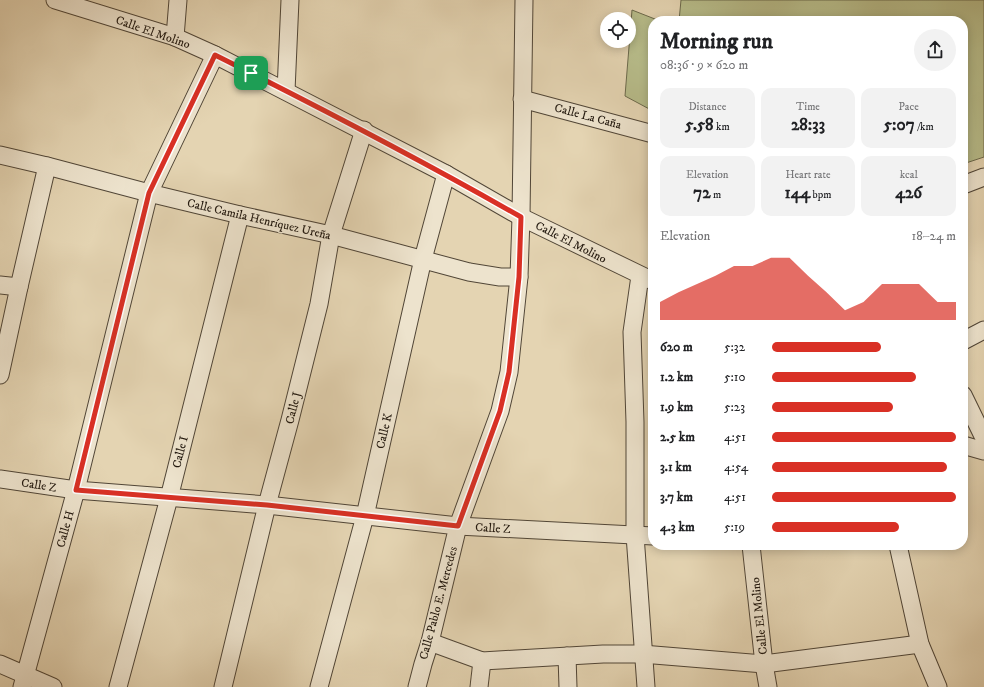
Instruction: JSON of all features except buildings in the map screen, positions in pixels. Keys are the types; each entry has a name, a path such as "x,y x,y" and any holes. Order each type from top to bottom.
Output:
{"street":[{"name":"Calle El Molino","path":"55,0 175,37 215,55 364,130 446,174 521,217 647,279"},
{"path":"175,37 178,0"},
{"path":"286,91 290,0"},
{"name":"Calle Pablo E. Mercedes","path":"417,687 430,642 458,526 500,411 509,372 519,277 524,0"},
{"name":"Calle H","path":"24,681 76,490 149,193 215,55"},
{"name":"Calle La Caña","path":"522,99 648,133"},
{"name":"Calle J","path":"224,687 267,505 319,304 331,235 364,130"},
{"name":"Calle Camila Henríquez Ureña","path":"0,155 240,215 331,235 469,272 500,277 519,277"},
{"path":"0,375 18,287 48,166"},
{"name":"Calle K","path":"319,687 365,516 423,259 446,174"},
{"path":"968,183 984,177"},
{"name":"Calle I","path":"118,687 169,498 240,215"},
{"path":"646,687 642,654 635,535 635,422 632,332 647,279"},
{"path":"0,285 18,287"},
{"path":"968,338 984,330"},
{"path":"968,405 984,438"},
{"path":"968,446 984,451"},
{"name":"Calle Z","path":"0,479 76,490 267,505 458,526 648,536"},
{"name":"Calle El Molino","path":"752,550 764,664 768,687"},
{"path":"899,550 920,644 938,687"},
{"path":"430,642 482,661 603,654 642,654 764,664 920,644"},
{"path":"567,656 568,687"},
{"path":"479,687 482,661"},
{"path":"0,664 24,681 53,687"}],"green space":[{"path":"681,0 984,0 984,157 968,162 968,16 679,16"},
{"path":"632,10 648,16 648,108 625,96 629,48 636,48 636,12 632,12"}],"route":[{"path":"215,55 251,73 364,130 446,174 521,217 519,277 509,372 500,411 458,526 267,505 76,490 149,193 215,55"}]}
